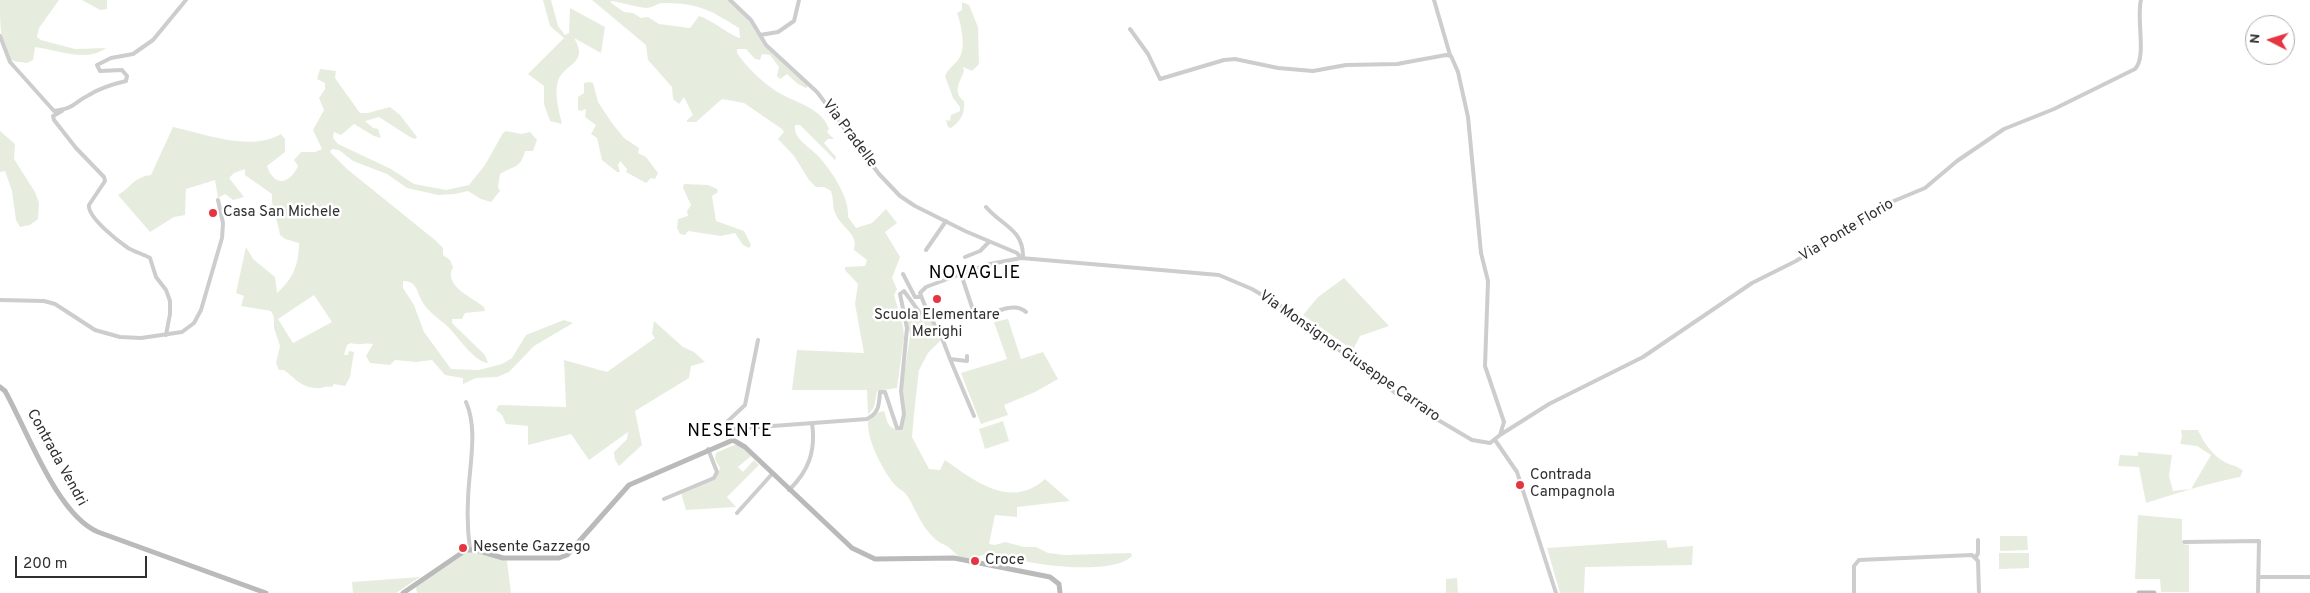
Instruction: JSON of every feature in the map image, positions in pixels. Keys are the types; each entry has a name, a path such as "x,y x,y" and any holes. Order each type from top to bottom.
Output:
{"street":[{"path":"166,335 170,314 170,301 166,290 156,277 150,258 129,249 112,236 88,209 105,181 104,177 76,148 54,120 53,116 56,113 73,107 87,95 126,81 127,76 122,70 100,71 96,65 111,58 134,54 153,40 186,0"},
{"name":"Via Pradelle","path":"730,0 751,20 766,45 817,92 888,184 914,206 989,242 1017,253 1022,258"},
{"path":"760,35 778,32 794,21 799,0"},
{"path":"1434,0 1450,56 1460,80 1470,131 1481,253 1489,292 1484,358 1504,422 1500,435 1495,440 1517,472 1556,593"},
{"name":"Via Ponte Florio","path":"1500,435 1552,402 1643,357 1752,283 1796,261 1889,203 1926,188 1957,161 2004,129 2054,109 2135,69 2140,60 2139,12 2141,0"},
{"path":"1130,28 1148,54 1160,79 1224,60 1235,59 1278,68 1312,71 1346,65 1397,64 1446,55 1450,56"},
{"path":"0,36 10,62 38,94 54,111 66,109"},
{"path":"0,300 37,301 56,304 94,330 114,336 136,338 166,335 187,329 194,323 201,310 224,233 218,200"},
{"path":"974,416 942,338 920,297 920,292 926,287 990,264 1022,258 1024,246 1017,233 993,216 986,207"},
{"path":"926,250 946,221"},
{"path":"965,258 980,251 989,242"},
{"name":"Via Monsignor Giuseppe Carraro","path":"1022,258 1204,272 1236,282 1284,308 1394,392 1423,411 1472,440 1484,443 1495,440"},
{"path":"903,274 915,297 920,297"},
{"path":"961,274 975,316 980,318 1015,306 1026,312"},
{"path":"732,429 867,419 875,415 880,392 882,391 886,392 896,428 901,428 904,414 901,391 907,328 900,294 904,291 920,313 927,311"},
{"path":"733,440 732,429 728,421 745,405 758,340"},
{"path":"950,359 967,361 967,356"},
{"name":"Contrada Vendri","path":"0,387 5,391 64,502 74,516 91,529 266,593"},
{"path":"466,402 470,411 472,429 468,502 470,549"},
{"path":"789,490 810,463 814,434 812,423"},
{"path":"403,593 463,551 470,549 503,558 559,558 567,555 629,485 708,449 733,440"},
{"path":"733,440 744,447 852,548 875,559 954,558 1050,577 1059,584 1060,593"},
{"path":"664,499 714,478 717,472 708,449"},
{"path":"737,513 772,474"},
{"path":"1978,540 1978,553 1976,557 1978,561 1978,593"},
{"path":"2184,542 2259,542 2258,593"},
{"path":"1854,593 1854,566 1859,560 1886,561 1922,556 1972,555 1976,557"},
{"path":"2259,577 2310,577"},
{"path":"2139,593 2154,593"}],"green space":[{"path":"0,0 59,0 39,28 37,37 41,40 75,49 106,48 90,55 81,55 35,47 33,60 27,63 10,59 3,47"},
{"path":"82,0 107,0 107,9 100,10"},
{"path":"543,0 551,0 558,26 565,35 569,33 570,8 605,27 601,53 574,38 578,47 578,58 561,75 557,86 557,102 562,124 550,121 544,104 544,86 528,74 564,38 550,26"},
{"path":"592,0 729,0 748,19 765,43 809,85 806,88 798,84 787,74 780,79 777,76 779,67 770,55 762,54 760,60 755,59 746,49 737,49 737,53 741,58 763,81 780,94 813,110 825,121 829,129 827,132 834,139 828,139 824,143 836,157 835,160 800,125 795,125 795,130 800,139 820,158 835,178 846,202 848,217 856,228 872,223 886,209 897,223 885,232 900,257 892,278 897,289 894,295 903,326 904,337 897,388 877,391 874,407 868,415 867,390 792,390 797,350 864,353 855,304 858,284 845,270 845,267 865,266 867,260 854,250 854,239 838,219 831,191 824,187 816,187 809,180 794,156 778,139 784,132 782,129 744,103 722,99 696,122 687,122 693,115 684,97 679,104 673,99 672,87 648,60 646,45","holes":["610,2 646,8 664,3 696,6 721,17 739,28 740,38 699,16 690,28 659,24 648,17 641,18 633,13 624,12"]},
{"path":"962,2 969,5 978,27 979,64 972,71 963,67 964,71 959,83 958,94 964,101 964,109 960,120 951,128 948,127 946,120 950,121 951,115 960,111 960,107 953,98 945,76 962,52 962,35 957,13 962,10"},
{"path":"320,69 336,71 335,78 360,113 368,113 390,107 400,115 417,137 415,139 379,117 365,121 373,128 378,129 381,138 354,124 341,135 334,132 333,138 338,144 391,169 414,184 446,190 469,185 485,165 503,133 506,131 521,134 530,132 537,140 533,151 525,151 519,164 500,174 498,187 500,191 491,202 481,199 468,191 438,195 407,188 387,174 353,161 339,150 332,149 330,152 347,169 443,248 443,255 450,260 453,267 451,274 455,285 484,307 485,311 465,313 462,319 452,319 452,323 485,355 488,363 476,358 445,324 427,309 414,285 403,281 403,288 414,305 424,332 451,369 479,370 502,364 512,358 526,335 564,320 573,323 534,346 509,372 497,377 476,378 463,384 463,378 445,375 432,360 416,362 395,360 390,365 370,363 366,356 373,344 351,343 347,345 344,355 348,355 349,351 354,352 350,377 345,386 334,384 332,387 310,387 298,382 284,370 279,370 276,363 280,346 271,311 241,306 244,296 236,293 246,247 253,259 275,277 277,293 283,288 294,271 298,258 299,243 285,239 280,235 272,194 245,175 245,169 234,173 229,178 244,197 233,200 225,194 218,198 215,180 186,189 185,215 174,217 150,232 118,195 136,180 151,175 173,127 242,142 269,139 281,134 285,139 285,152 267,166 274,178 282,181 286,180 298,166 294,160 301,152 315,152 322,149 313,130 324,110 319,98 325,89 325,83 317,79","holes":["314,295 332,322 293,343 278,319"]},
{"path":"584,83 593,83 598,102 612,123 624,138 639,148 638,153 646,157 658,173 655,179 651,178 646,183 626,172 627,169 620,161 618,165 620,172 617,172 602,160 597,138 591,134 596,125 585,117 586,109 580,111 578,109 578,97 584,93"},
{"path":"0,131 15,144 14,159 35,192 39,203 38,219 30,225 20,227 16,220 12,191 5,171 0,172"},
{"path":"684,184 708,185 717,189 718,192 712,196 716,221 744,231 751,245 749,248 743,245 735,233 721,236 688,231 685,235 680,234 677,228 678,219 688,216 687,211 691,205 683,188"},
{"path":"1344,278 1389,326 1360,336 1353,350 1303,315 1318,297"},
{"path":"913,309 924,316 929,315 932,311 941,340 928,353 919,370 914,414 912,437 929,469 940,470 945,460 981,483 1006,492 1019,492 1032,488 1045,479 1070,501 1017,507 1017,517 995,515 989,544 995,545 1005,542 1024,547 1036,547 1048,553 1065,555 1131,553 1132,556 1123,562 1094,567 1042,564 994,554 984,555 974,560 958,556 930,534 907,495 894,484 885,470 876,454 868,429 868,421 877,413 884,411 888,423 894,429 898,429 903,421 901,395 910,336 906,312"},
{"path":"1008,319 1021,359 1043,352 1058,379 1035,392 1004,405 1008,415 981,424 961,373 1007,359 994,322"},
{"path":"654,321 683,347 694,352 705,362 691,366 689,378 635,411 642,445 619,466 615,460 614,452 627,439 628,432 589,460 571,434 528,445 528,426 506,424 502,415 496,410 499,405 566,407 564,360 607,372 655,338 652,334"},
{"path":"1003,421 1009,441 985,449 979,429"},
{"path":"2181,430 2198,430 2216,456 2243,471 2240,477 2205,485 2146,503 2139,467 2118,466 2120,455 2138,456 2138,452 2172,455 2169,476 2173,491 2191,489 2211,455 2197,446 2180,444"},
{"path":"734,445 739,445 751,456 738,467 743,472 754,460 759,465 727,497 736,507 686,510 681,493 716,479 720,468 715,459 716,453"},
{"path":"2138,515 2182,519 2182,544 2189,545 2189,592 2161,592 2160,579 2135,579"},
{"path":"2000,536 2027,536 2028,550 2000,551"},
{"path":"1666,540 1668,548 1693,546 1692,565 1585,567 1584,593 1560,593 1547,548"},
{"path":"469,551 507,561 511,593 417,593 416,587"},
{"path":"1999,553 2029,553 2029,568 1999,569"},
{"path":"420,577 396,593 353,593 352,582"},
{"path":"1457,578 1458,593 1446,593 1446,579"}],"place":[{"name":"Casa San Michele","path":"213,213"},
{"name":"Scuola Elementare Merighi","path":"937,299"},
{"name":"Contrada Campagnola","path":"1520,485"},
{"name":"Nesente Gazzego","path":"463,548"},
{"name":"Croce","path":"975,561"}],"district":[{"name":"NOVAGLIE","path":"975,274"},
{"name":"NESENTE","path":"730,432"}]}
